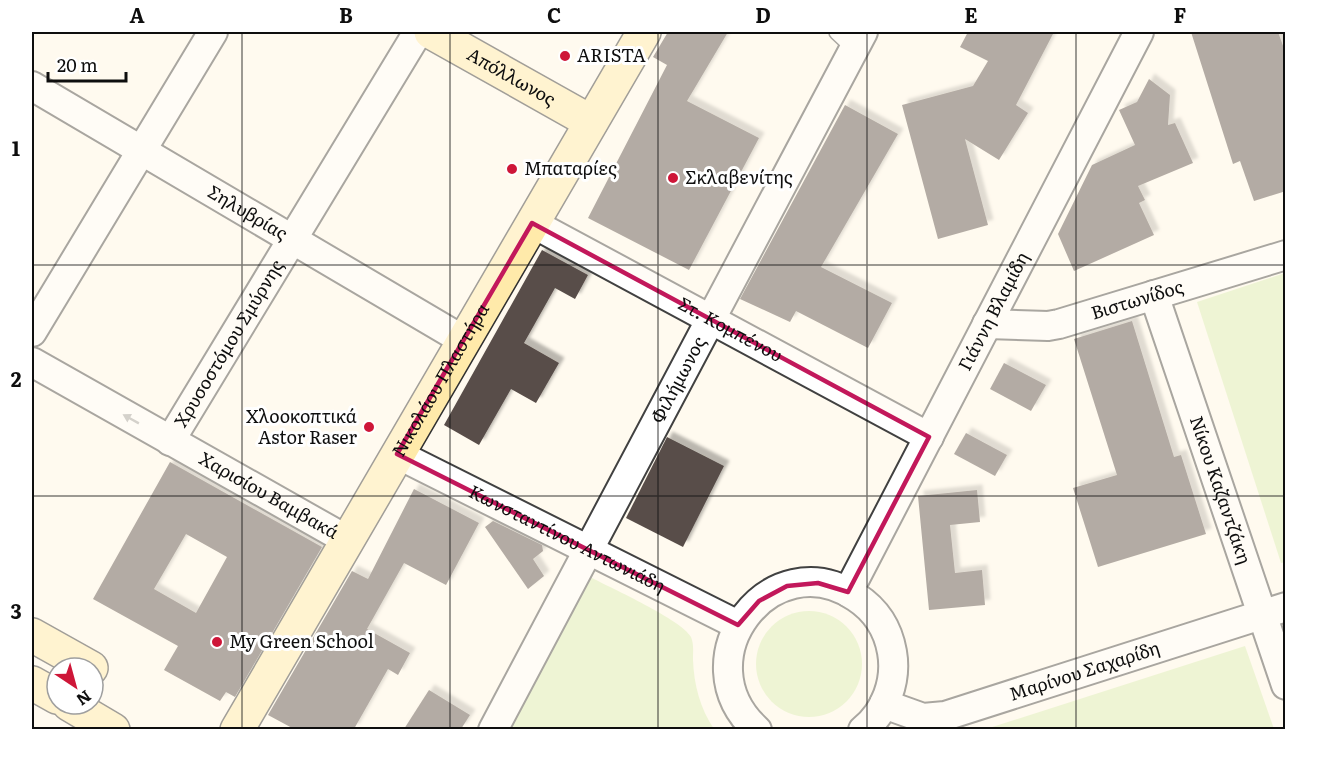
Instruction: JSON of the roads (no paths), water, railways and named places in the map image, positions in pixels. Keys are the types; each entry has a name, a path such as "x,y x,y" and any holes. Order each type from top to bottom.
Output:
{"main road":[{"name":"Απόλλωνος","path":"431,32 591,122"},
{"name":"Νικολάου Πλαστήρα","path":"237,729 644,32"},
{"path":"32,635 69,656"}],"street":[{"path":"32,332 213,32"},
{"name":"Χρυσοστόμου Σμύρνης","path":"170,441 418,32"},
{"name":"Γιάννη Βλαμίδη","path":"849,592 1139,32"},
{"name":"Φιλήμωνος","path":"493,729 710,319 851,37"},
{"name":"Σηλυβρίας","path":"32,86 463,340"},
{"name":"Στ. Κομπένου","path":"532,223 929,437"},
{"name":"Βιστωνίδος","path":"987,324 1048,326 1059,324 1286,255"},
{"name":"Νίκου Καζαντζάκη","path":"1154,296 1274,611 1286,685"},
{"name":"Χαρισίου Βαμβακά","path":"32,362 347,540"},
{"name":"Κωνσταντίνου Αντωνιάδη","path":"397,454 738,625"},
{"path":"757,729 743,714 728,680 727,661 731,642 738,625 759,601 787,586 802,583 834,586 849,592 867,604 881,620 890,640 894,662 892,683 877,716 863,729"},
{"name":"Μαρίνου Σαχαρίδη","path":"884,704 923,718 939,717 1274,611"}],"place":[{"name":"ARISTA","path":"565,56"},
{"name":"Μπαταρίες","path":"512,169"},
{"name":"Σκλαβενίτης","path":"673,178"},
{"name":"Χλοοκοπτικά Astor Raser","path":"369,427"},
{"name":"My Green School","path":"217,642"}]}
